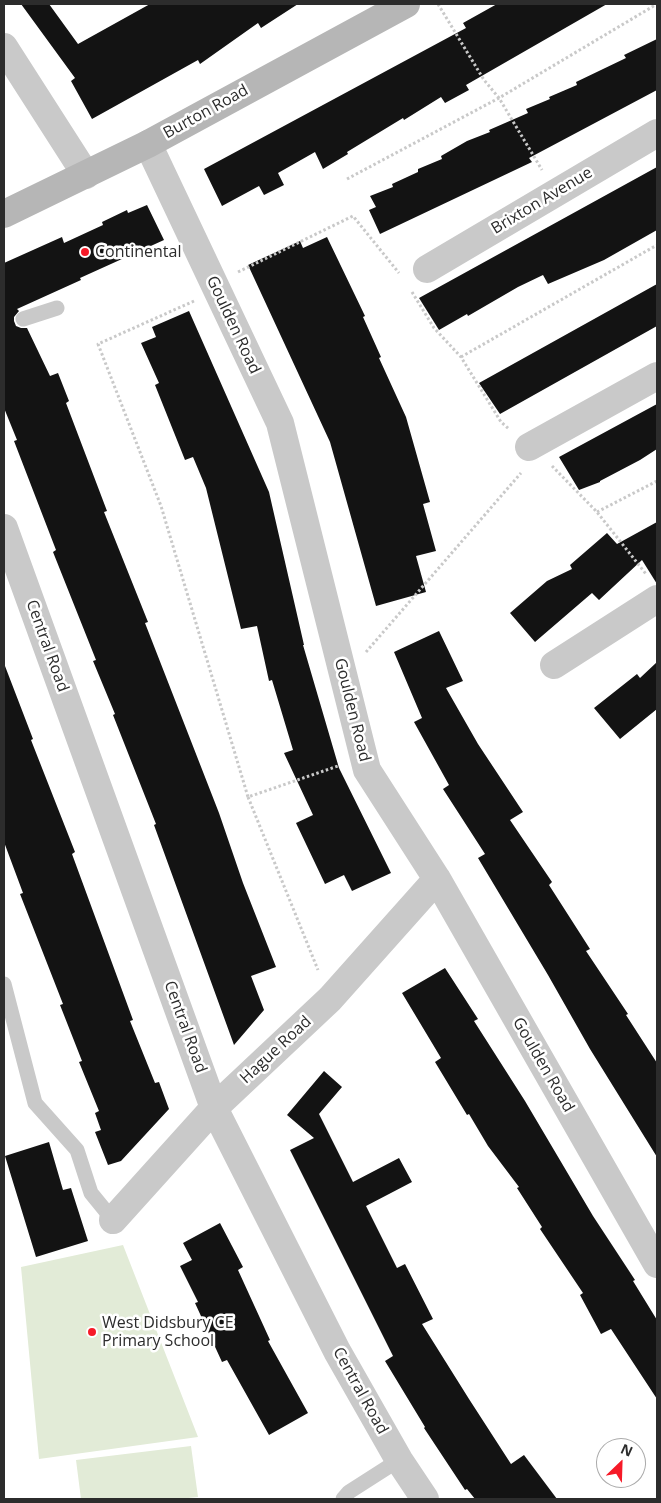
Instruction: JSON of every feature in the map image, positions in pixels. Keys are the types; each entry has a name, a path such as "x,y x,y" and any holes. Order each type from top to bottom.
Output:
{"street":[{"name":"Burton Road","path":"4,214 148,144 373,11 406,4"},
{"path":"4,47 86,175"},
{"name":"Brixton Avenue","path":"427,270 657,132"},
{"name":"Goulden Road","path":"148,144 280,423 367,770 437,879 657,1264"},
{"path":"528,457 657,376"},
{"name":"Central Road","path":"4,528 214,1108 337,1352 399,1460 425,1499"},
{"path":"554,665 657,599"},
{"name":"Hague Road","path":"113,1220 214,1108 330,999 437,879"}],"lane":[{"path":"23,319 57,308"},
{"path":"4,984 35,1104 77,1150 91,1193 113,1220"},
{"path":"343,1499 349,1492 399,1460"}],"path":[{"path":"438,4 484,80 499,98 556,193"},
{"path":"348,179 499,98 657,4"},
{"path":"330,999 248,797 161,506 98,344 216,287 353,216 400,274"},
{"path":"461,356 657,245"},
{"path":"344,677 528,457"},
{"path":"597,512 657,481"},
{"path":"248,797 364,757"}],"green space":[{"name":"West Didsbury CE Primary School","path":"123,1245 198,1437 39,1459 21,1267"},
{"path":"191,1446 198,1497 178,1499 81,1499 76,1460"}],"building":[{"path":"21,4 49,4 78,44 150,4 298,4 261,28 258,23 200,64 198,60 92,119 71,81 75,78"},
{"path":"497,4 607,4 466,85 469,90 445,103 441,97 347,152 348,154 323,169 315,152 278,173 284,185 264,195 259,186 222,206 204,169 466,28 463,23"},
{"path":"657,39 657,90 529,158 532,162 380,234 369,210 376,207 370,196 393,187 392,184 418,172 418,169 442,159 441,156 467,141 528,113 526,109 577,85 576,82 626,58 624,55"},
{"path":"657,167 657,230 604,260 548,284 543,275 439,330 419,298"},
{"path":"147,205 164,240 17,309 19,311 14,317 14,321 16,326 27,328 50,376 58,373 69,401 66,403 107,511 104,512 148,622 145,623 219,813 243,883 276,967 251,976 264,1010 234,1045 154,825 156,824 93,661 96,660 53,552 56,550 14,441 17,440 4,408 4,263 62,237 64,243 103,225 102,222 127,210 128,213"},
{"path":"327,237 365,316 363,317 381,357 379,358 406,417 430,502 423,504 436,551 416,556 426,592 376,606 330,442 248,265 300,241 303,248"},
{"path":"657,284 657,326 500,414 479,383"},
{"path":"189,311 269,492 303,645 339,768 391,873 352,891 344,875 325,884 296,823 313,815 284,753 293,750 272,680 269,681 257,626 241,629 206,488 193,457 185,460 155,385 159,383 141,343 156,337 152,327"},
{"path":"657,404 657,449 600,482 579,490 559,457"},
{"path":"657,522 657,584 642,560 599,600 592,593 535,642 510,613 547,581 572,569 570,565 607,533 617,544"},
{"path":"439,631 463,681 446,688 478,744 523,812 510,820 552,882 549,885 590,949 586,951 628,1014 626,1015 657,1063 657,1157 590,1049 478,858 485,854 443,789 449,785 414,722 422,718 394,652"},
{"path":"657,662 657,709 620,739 594,708 637,674 640,678"},
{"path":"5,666 33,739 31,740 75,852 72,854 133,1020 130,1021 155,1083 159,1082 169,1109 121,1161 108,1165 95,1132 101,1130 95,1113 99,1111 79,1062 82,1061 60,1005 63,1004 20,894 23,893 4,842"},
{"path":"445,968 478,1019 474,1021 525,1101 593,1216 635,1280 633,1281 657,1320 657,1399 611,1329 601,1334 580,1295 583,1293 540,1229 542,1227 517,1188 519,1187 488,1146 469,1114 467,1115 435,1062 441,1058 402,993"},
{"path":"324,1071 342,1087 319,1114 353,1182 399,1158 412,1182 366,1206 397,1268 405,1264 433,1319 422,1324 511,1464 524,1455 557,1499 475,1499 467,1489 465,1490 424,1428 385,1361 393,1356 290,1150 314,1138 287,1115"},
{"path":"49,1142 63,1190 71,1188 88,1241 36,1257 5,1156"},
{"path":"220,1223 243,1267 238,1270 270,1340 268,1341 308,1413 269,1435 227,1360 222,1362 195,1303 198,1302 180,1266 192,1260 183,1243"}],"place":[{"name":"Continental","path":"85,252"},
{"name":"West Didsbury CE Primary School","path":"92,1332"}]}
